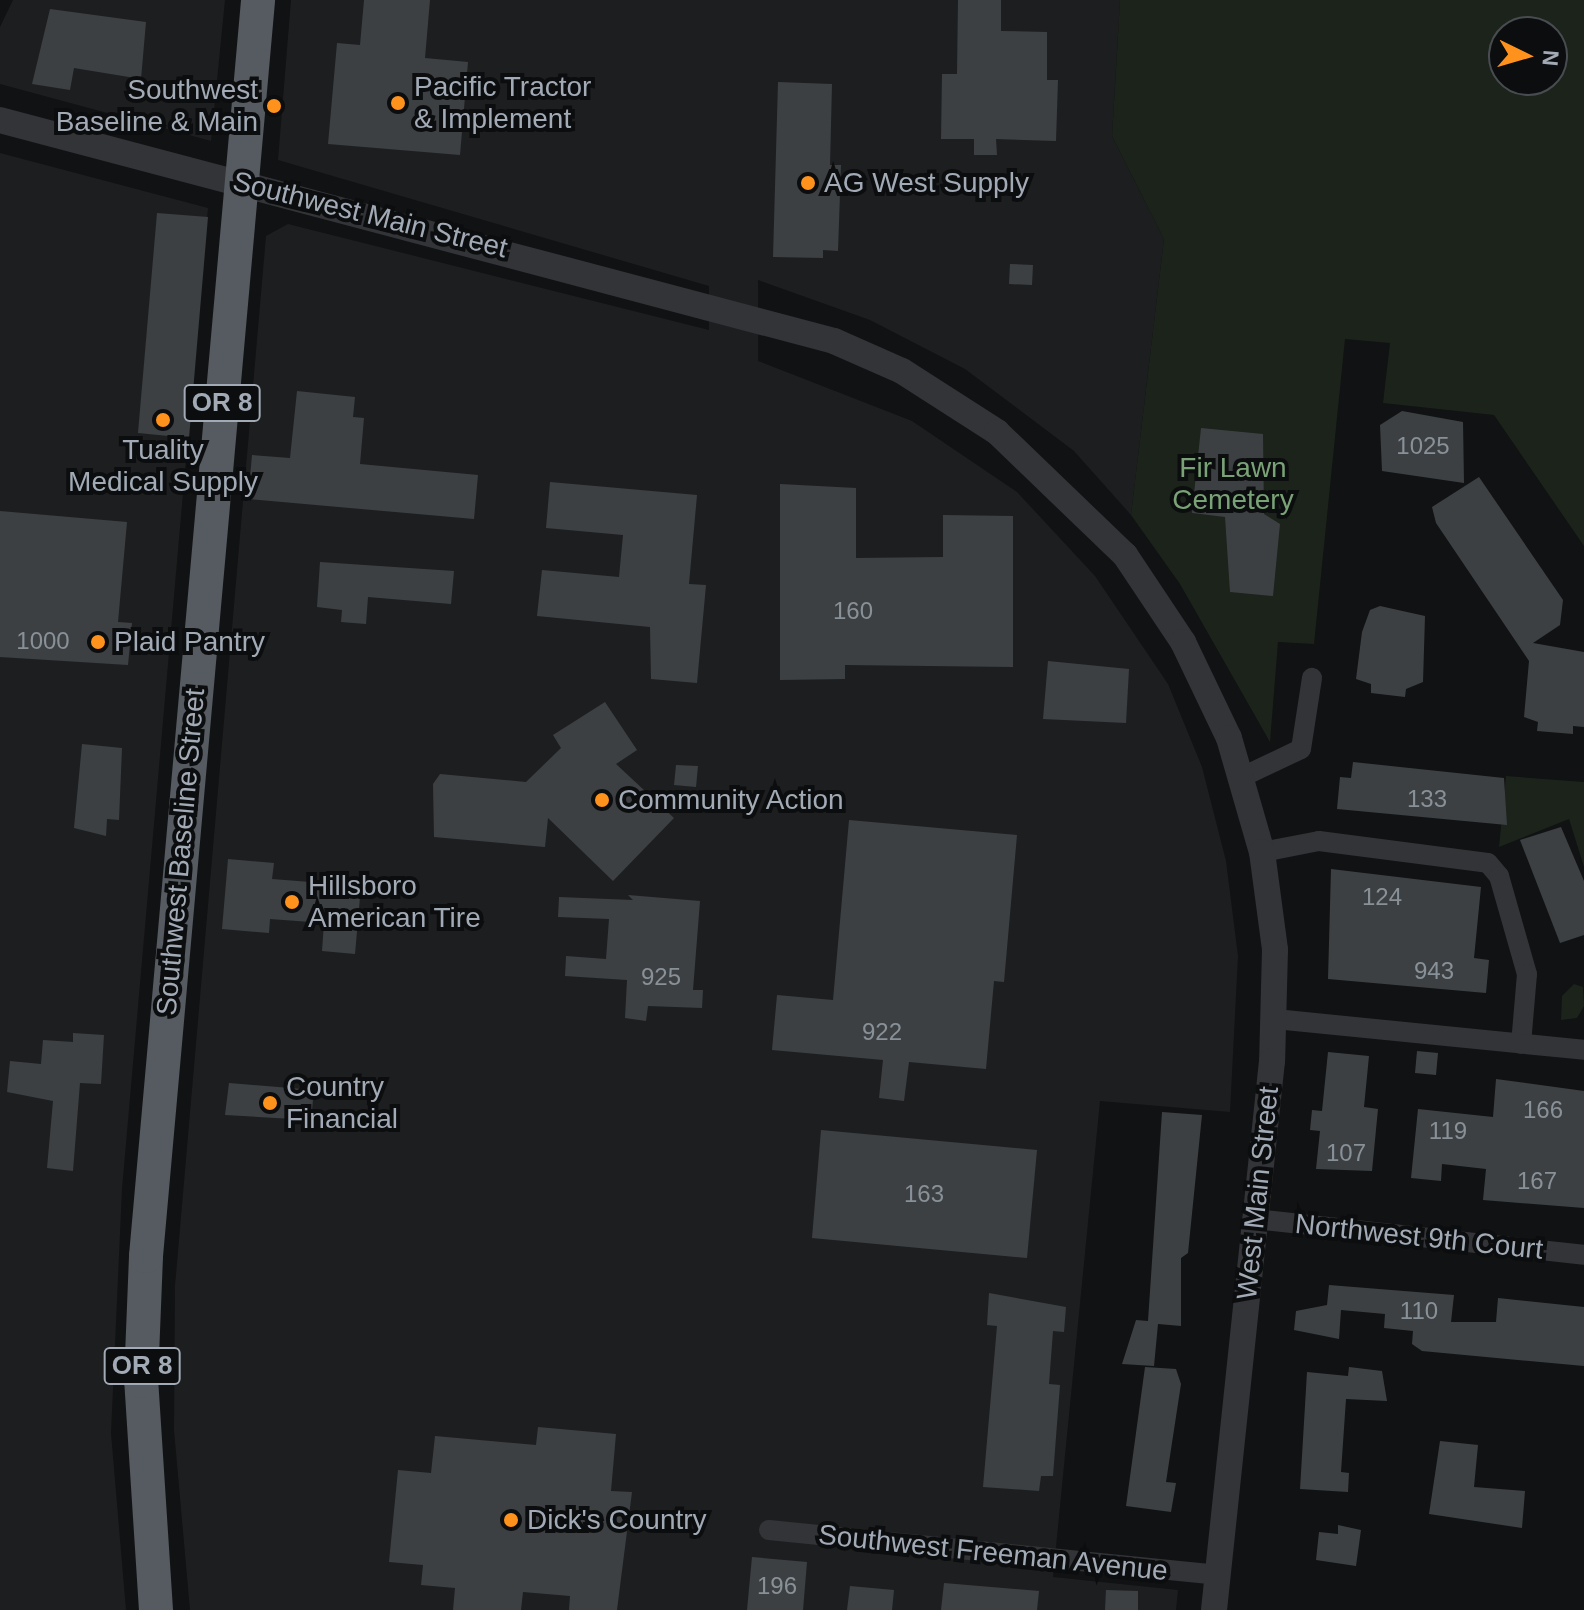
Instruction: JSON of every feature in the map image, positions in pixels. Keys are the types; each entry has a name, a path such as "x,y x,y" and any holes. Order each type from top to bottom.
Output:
{"highway":[{"name":"Southwest Baseline Street","path":"156,1610 141,1381 146,1256 258,0"}],"street":[{"name":"Southwest Main Street","path":"0,120 740,310"},
{"name":"West Main Street","path":"740,310 902,371 1047,472 1151,589 1209,692 1242,777 1262,852 1275,1019 1214,1610"},
{"path":"1242,777 1301,749 1312,678"},
{"path":"1262,852 1319,841 1488,863 1499,876 1527,974 1521,1044"},
{"path":"1275,1019 1584,1050"},
{"name":"Northwest 9th Court","path":"1255,1219 1584,1255"},
{"name":"Southwest Freeman Avenue","path":"769,1530 1217,1575"}],"shaded area":[{"path":"13,0 225,0 211,141 0,84 0,27"},
{"path":"291,0 1120,0 1112,136 1164,239 1131,515 1074,451 965,369 870,320 758,280 758,361 912,421 1017,492 1095,576 1168,684 1202,767 1226,861 1238,956 1230,1112 1100,1101 1053,1577 1178,1590 1176,1610 190,1610 174,1430 175,1286 266,236 288,224 709,330 709,286 278,160"},
{"path":"0,153 208,208 122,1189 111,1433 126,1610 0,1610"}],"green space":[{"name":"Fir Lawn Cemetery","path":"1120,0 1584,0 1584,546 1494,415 1383,403 1390,343 1345,339 1314,644 1278,642 1270,742 1180,584 1131,515 1164,239 1112,136"},
{"path":"1506,776 1584,782 1584,867 1569,819 1499,847"},
{"path":"1574,984 1583,987 1584,1006 1577,1018 1561,1020 1562,996"}],"building":[{"name":"Pacific Tractor & Implement","path":"364,0 430,0 425,58 468,62 460,155 328,144 337,43 360,45"},
{"path":"958,0 1001,0 1001,31 1047,32 1047,80 1058,80 1056,141 996,139 997,155 974,155 974,139 941,139 942,74 957,74"},
{"path":"50,9 146,22 141,79 74,68 70,90 32,84"},
{"name":"AG West Supply","path":"778,82 832,84 830,165 841,165 838,251 823,250 823,258 773,257"},
{"path":"157,213 208,217 189,438 138,433"},
{"path":"1010,264 1033,265 1032,285 1009,284"},
{"path":"297,391 355,397 353,417 364,418 360,464 478,475 474,519 248,499 252,455 290,458"},
{"path":"1402,411 1463,422 1464,483 1382,471 1380,425"},
{"path":"1201,428 1263,434 1264,514 1280,524 1273,596 1230,592 1225,517 1192,513"},
{"path":"1479,477 1563,600 1560,625 1533,643 1584,652 1584,727 1573,726 1573,734 1537,731 1538,722 1524,717 1529,661 1436,523 1432,507"},
{"path":"550,482 697,495 689,584 706,585 697,683 651,679 650,627 537,616 542,570 619,577 623,535 546,528"},
{"path":"780,484 856,488 856,558 943,557 943,515 1013,516 1013,667 845,665 845,679 780,680"},
{"path":"0,511 127,522 118,622 132,623 128,665 0,657"},
{"path":"320,562 454,571 451,604 368,597 366,624 341,622 342,610 317,607"},
{"path":"1380,606 1425,616 1423,682 1406,689 1405,697 1371,693 1371,684 1356,679 1362,632 1370,610"},
{"path":"1048,661 1129,669 1126,723 1043,719"},
{"name":"Community Action","path":"605,702 637,750 616,764 674,818 613,881 548,818 545,847 434,837 433,784 440,774 526,782 561,748 553,735"},
{"path":"82,744 122,748 119,820 107,819 106,836 74,828"},
{"path":"1353,762 1504,778 1507,825 1337,809 1340,777 1351,778"},
{"path":"676,765 698,766 696,787 674,785"},
{"path":"849,820 1017,835 1004,982 994,981 986,1069 909,1062 904,1101 879,1098 883,1060 772,1050 777,995 833,1000"},
{"path":"1561,827 1584,881 1584,935 1560,943 1520,840"},
{"name":"Hillsboro American Tire","path":"228,859 274,863 272,879 361,886 355,954 322,951 324,923 270,919 269,933 222,929"},
{"path":"1331,869 1481,887 1474,958 1489,960 1486,993 1328,979"},
{"path":"628,895 700,901 693,990 703,990 702,1008 648,1006 646,1021 625,1018 627,980 565,976 566,956 606,959 609,919 558,917 559,897 633,900"},
{"path":"73,1033 104,1035 101,1084 80,1083 73,1171 47,1168 53,1101 7,1092 10,1061 41,1064 43,1040 73,1042"},
{"path":"1417,1051 1438,1053 1436,1075 1415,1073"},
{"path":"1328,1052 1369,1056 1364,1107 1378,1109 1372,1171 1316,1169 1320,1131 1310,1130 1312,1110 1322,1111"},
{"path":"1496,1079 1584,1091 1584,1208 1483,1200 1486,1169 1442,1164 1441,1181 1411,1178 1418,1109 1493,1117"},
{"name":"Country Financial","path":"229,1083 314,1090 311,1120 225,1115"},
{"path":"1162,1112 1202,1115 1188,1253 1181,1258 1181,1326 1158,1324 1154,1366 1122,1364 1136,1320 1148,1321"},
{"path":"821,1130 1037,1150 1027,1258 812,1238"},
{"path":"1329,1285 1454,1295 1451,1322 1496,1322 1498,1298 1584,1307 1584,1366 1422,1351 1412,1344 1413,1331 1384,1328 1385,1314 1341,1310 1339,1339 1294,1330 1296,1311 1327,1305"},
{"path":"989,1293 1066,1307 1064,1332 1053,1331 1049,1384 1060,1385 1053,1476 1041,1476 1039,1491 983,1487 997,1326 987,1325"},
{"path":"1145,1367 1176,1369 1181,1384 1166,1482 1176,1483 1171,1512 1126,1506"},
{"path":"1349,1367 1382,1371 1387,1401 1346,1399 1341,1472 1349,1473 1348,1492 1300,1489 1307,1372 1348,1376"},
{"name":"Dick's Country","path":"538,1427 616,1434 611,1491 632,1492 617,1610 569,1610 570,1596 523,1592 521,1610 453,1610 455,1588 421,1585 423,1565 389,1562 398,1470 431,1473 435,1436 536,1445"},
{"path":"1440,1441 1478,1445 1474,1487 1525,1491 1522,1528 1429,1514"},
{"path":"1338,1525 1361,1530 1356,1566 1316,1560 1319,1532 1338,1534"},
{"path":"752,1557 807,1562 803,1610 747,1610"},
{"path":"944,1583 1039,1591 1037,1610 941,1610"},
{"path":"850,1586 894,1590 892,1610 847,1610"},
{"path":"1106,1590 1138,1591 1138,1610 1105,1610"}],"place":[{"name":"Pacific Tractor & Implement","path":"398,103"},
{"name":"Southwest Baseline & Main","path":"274,106"},
{"name":"AG West Supply","path":"808,183"},
{"name":"Tuality Medical Supply","path":"163,420"},
{"name":"Plaid Pantry","path":"98,642"},
{"name":"Community Action","path":"602,800"},
{"name":"Hillsboro American Tire","path":"292,902"},
{"name":"Country Financial","path":"270,1103"},
{"name":"Dick's Country","path":"511,1520"}]}
